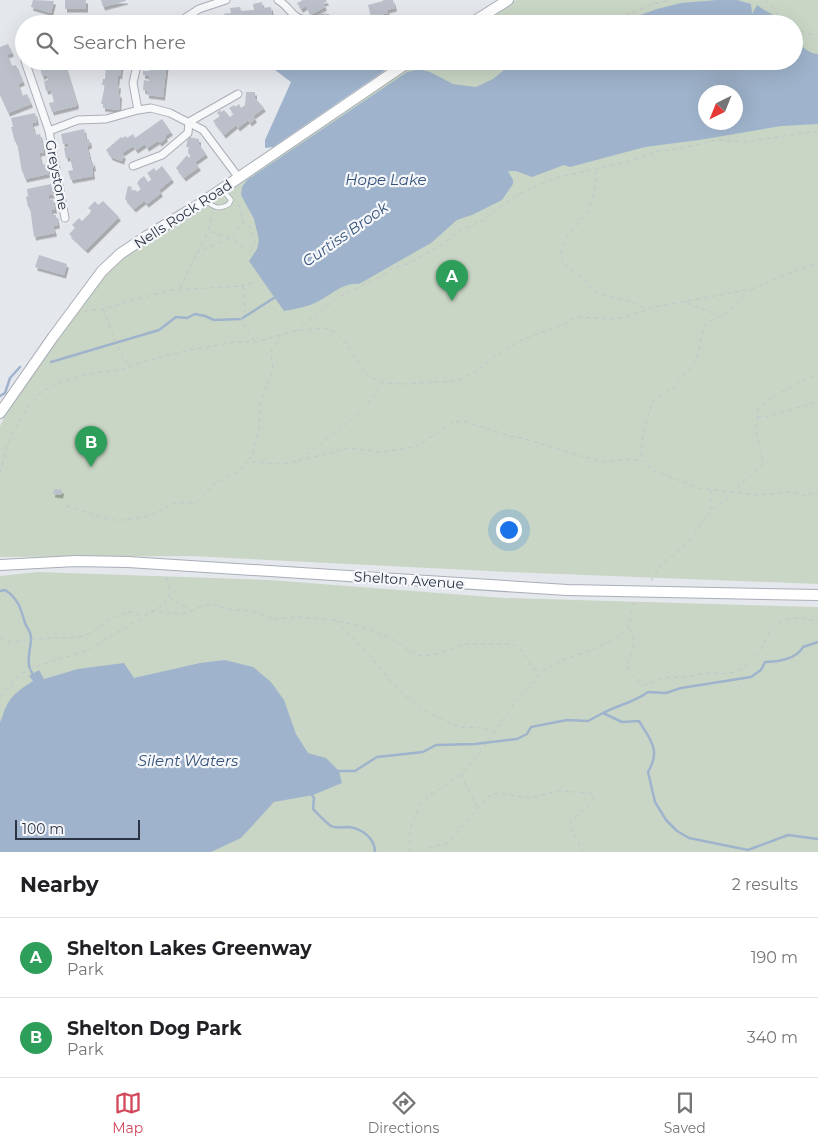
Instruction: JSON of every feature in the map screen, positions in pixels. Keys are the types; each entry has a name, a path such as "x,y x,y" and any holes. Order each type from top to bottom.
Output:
{"main road":[{"path":"485,15 508,0"},
{"name":"Nells Rock Road","path":"0,413 70,313 102,272 120,254 147,236 210,204 222,189 397,70"},
{"name":"Shelton Avenue","path":"0,565 76,561 167,564 567,590 818,595"}],"street":[{"path":"190,15 199,9 226,0"},
{"path":"278,0 295,15"},
{"name":"Greystone","path":"29,70 49,131 65,218"},
{"path":"136,70 133,83 138,110"},
{"path":"134,166 162,155 188,133 189,122 238,94"},
{"name":"Greystone","path":"49,131 78,120 106,119 138,110 151,108 170,112 203,130 239,178"}],"lane":[{"path":"210,204 221,209 229,204 230,200 222,189"}],"path":[{"path":"625,15 650,5 670,0"},
{"path":"765,0 781,15"},
{"path":"803,32 818,35"},
{"path":"295,331 337,298 393,268 408,264 444,243 461,230 484,220 515,196 558,177 627,162 658,151 716,140 745,142 818,131"},
{"path":"596,169 596,188 590,205 568,234 563,243 561,254 567,266 586,280 595,292 628,301 645,309"},
{"path":"208,231 231,238 250,253 255,240 250,228 243,222 240,207 230,200"},
{"path":"180,289 208,231 210,204"},
{"path":"196,253 231,238 243,222"},
{"path":"0,473 12,433 25,412 43,392 71,378 129,368 142,362 185,351 234,342 255,342 295,331 329,329 345,342 366,374 382,383 405,384 457,380 475,372 503,350 518,342 573,319 581,317 610,319 630,315 645,309 752,289 798,269 818,263"},
{"path":"70,313 103,309 168,290 243,286 255,281"},
{"path":"243,286 245,311 241,319 255,342"},
{"path":"641,460 642,440 651,404 655,398 672,389 696,361 703,331 707,323 717,316 728,312 752,289"},
{"path":"686,301 691,305 710,310 717,316"},
{"path":"103,309 116,343 129,368"},
{"path":"66,506 111,520 135,520 149,516 175,502 196,503 214,485 239,471 253,452 259,428 260,404 273,370 271,351 278,342 279,336"},
{"path":"818,374 774,396 758,409 756,430 763,463 733,493 711,510 690,540 661,564 651,581 632,604 628,628 633,636 634,648 628,658 627,665 636,680 644,685 670,677 685,678 708,673 720,674 738,671 760,652 772,627 790,618 802,617 818,621"},
{"path":"298,461 356,416 382,383"},
{"path":"756,417 765,417 818,402"},
{"path":"248,461 286,464 348,448 381,452 415,447 454,422 463,421 510,436 607,462 628,459 641,460 655,472 677,481 711,490 757,495 792,492 803,496 818,491"},
{"path":"711,490 711,510"},
{"path":"0,697 10,684 24,673 38,666 88,650 141,616 160,607 169,596 171,590 166,575 167,564"},
{"path":"169,596 192,611"},
{"path":"151,612 178,614 192,611 204,605 216,605 227,609 251,610 274,618 298,617 335,620 360,626 390,637 417,654 424,656 437,654 463,644 512,644 523,651 534,669 541,671"},
{"path":"0,638 10,642 81,637 93,632 121,614 132,613 141,616"},
{"path":"335,620 372,658 396,688 425,711 459,727 483,728 494,732"},
{"path":"410,852 410,828 420,806 430,795 461,773 490,739 541,671 563,660 594,649 614,639 628,628"},
{"path":"10,684 16,692"},
{"path":"461,773 477,808"},
{"path":"422,852 427,848 448,843 488,797 497,794 530,798 557,791 591,793 594,796 591,804 572,819 570,823 583,852"}],"green space":[{"path":"516,0 818,0 818,584 509,572 191,556 0,557 0,426 7,412 64,329 107,274 123,258 210,205 405,70 803,70 803,15 492,15"},
{"path":"38,572 269,580 504,598 818,607 818,852 0,852 0,576"}],"water":[{"path":"737,0 751,4 752,14 757,5 773,15 640,15 681,3"},
{"name":"Hope Lake","path":"803,46 809,52 818,54 818,124 781,126 645,147 570,167 564,165 532,177 516,171 508,171 513,184 502,200 472,215 457,220 431,243 359,284 347,285 315,303 284,311 249,261 257,249 259,240 254,219 241,195 242,187 247,180 407,72 423,70 453,84 476,87 493,79 504,70 803,70"},
{"path":"275,70 384,70 273,147 265,148 265,140 291,82"},
{"name":"Silent Waters","path":"225,660 253,667 271,682 284,700 296,734 308,753 326,758 339,771 342,783 313,795 274,802 241,838 211,852 0,852 0,722 5,709 14,695 33,681 29,676 39,670 44,679 78,669 124,663 134,678 200,663"}],"building":[{"path":"33,0 54,1 51,13 31,7"},
{"path":"65,0 86,0 86,9 65,9"},
{"path":"101,0 126,0 126,1 103,7"},
{"path":"303,0 326,0 327,2 323,3 325,7 310,15 306,6 301,9 297,3"},
{"path":"393,0 395,8 387,10 388,13 370,15 368,5"},
{"path":"262,2 263,8 271,7 272,15 224,15 231,13 230,8 240,7 241,11 254,10 253,4"},
{"path":"8,44 12,53 7,55 12,66 15,65 15,70 18,70 23,82 18,84 22,96 27,94 31,104 8,113 0,95 0,47"},
{"path":"41,70 67,70 76,106 52,112 49,103 54,102 51,90 46,91 44,81 48,80 47,75 42,76"},
{"path":"106,70 121,70 117,85 119,85 118,93 120,95 119,110 103,108 103,104 101,104 105,85 102,85 103,79 105,79"},
{"path":"166,70 163,97 147,95 147,91 143,90 144,80 149,81 149,76 143,75 143,71"},
{"path":"246,92 255,92 255,98 264,108 253,116 255,119 250,123 248,120 238,128 236,125 224,135 213,121 220,116 217,113 220,110 221,112 224,110 230,117 234,114 229,108 239,104 241,108 245,105"},
{"path":"35,113 37,122 32,123 35,135 40,134 44,152 39,153 42,165 47,164 49,174 25,179 17,142 15,142 11,127 13,127 11,118"},
{"path":"162,119 171,132 160,143 158,141 147,148 145,144 136,150 133,146 121,154 124,155 122,161 111,157 106,150 121,137 126,136 127,138 133,134 135,138"},
{"path":"84,129 86,140 89,139 90,145 87,146 91,163 93,162 93,176 71,180 68,171 73,170 70,158 66,158 64,148 68,147 68,143 63,144 61,134"},
{"path":"188,137 199,139 199,144 206,154 195,162 199,167 184,178 176,168 187,155 189,158 191,156 188,153 189,147 186,147"},
{"path":"162,166 172,179 159,190 161,193 147,204 144,201 134,209 125,199 128,186 132,187 131,191 136,190 137,192 141,189 137,183 140,179 144,176 148,182 152,179 147,173 154,168 156,171"},
{"path":"51,184 53,195 48,195 49,200 53,199 55,210 51,210 52,215 56,215 58,225 53,226 55,233 34,237 30,207 28,207 26,197 28,196 27,189"},
{"path":"95,201 98,205 103,201 119,217 86,250 69,234 75,228 72,225 79,218 82,221 92,211 88,208"},
{"path":"39,255 67,264 64,275 35,267"},
{"path":"54,489 62,490 61,495 53,494"}],"waterway":[{"name":"Curtiss Brook","path":"51,362 159,330 176,317 187,318 195,314 214,320 241,319 277,296"},
{"name":"Curtiss Brook","path":"0,396 5,393 10,378 20,367"},
{"path":"0,591 5,590 16,600 30,633 29,667 34,676"},
{"path":"603,713 648,692 666,693 681,688 751,677 761,670 765,662 792,657 803,647 818,642"},
{"path":"337,771 355,771 377,757 423,752 436,745 475,744 517,739 527,734 531,727 567,720 588,721 603,713 622,722 639,721 651,740 654,758 648,772 655,802 666,820 677,831 689,838 748,850 788,835 818,839"},
{"path":"311,794 314,798 313,809 331,826 358,829 373,842 375,852"}],"place":[{"name":"Shelton Lakes Greenway","path":"452,301"},
{"name":"Shelton Dog Park","path":"91,467"}]}
